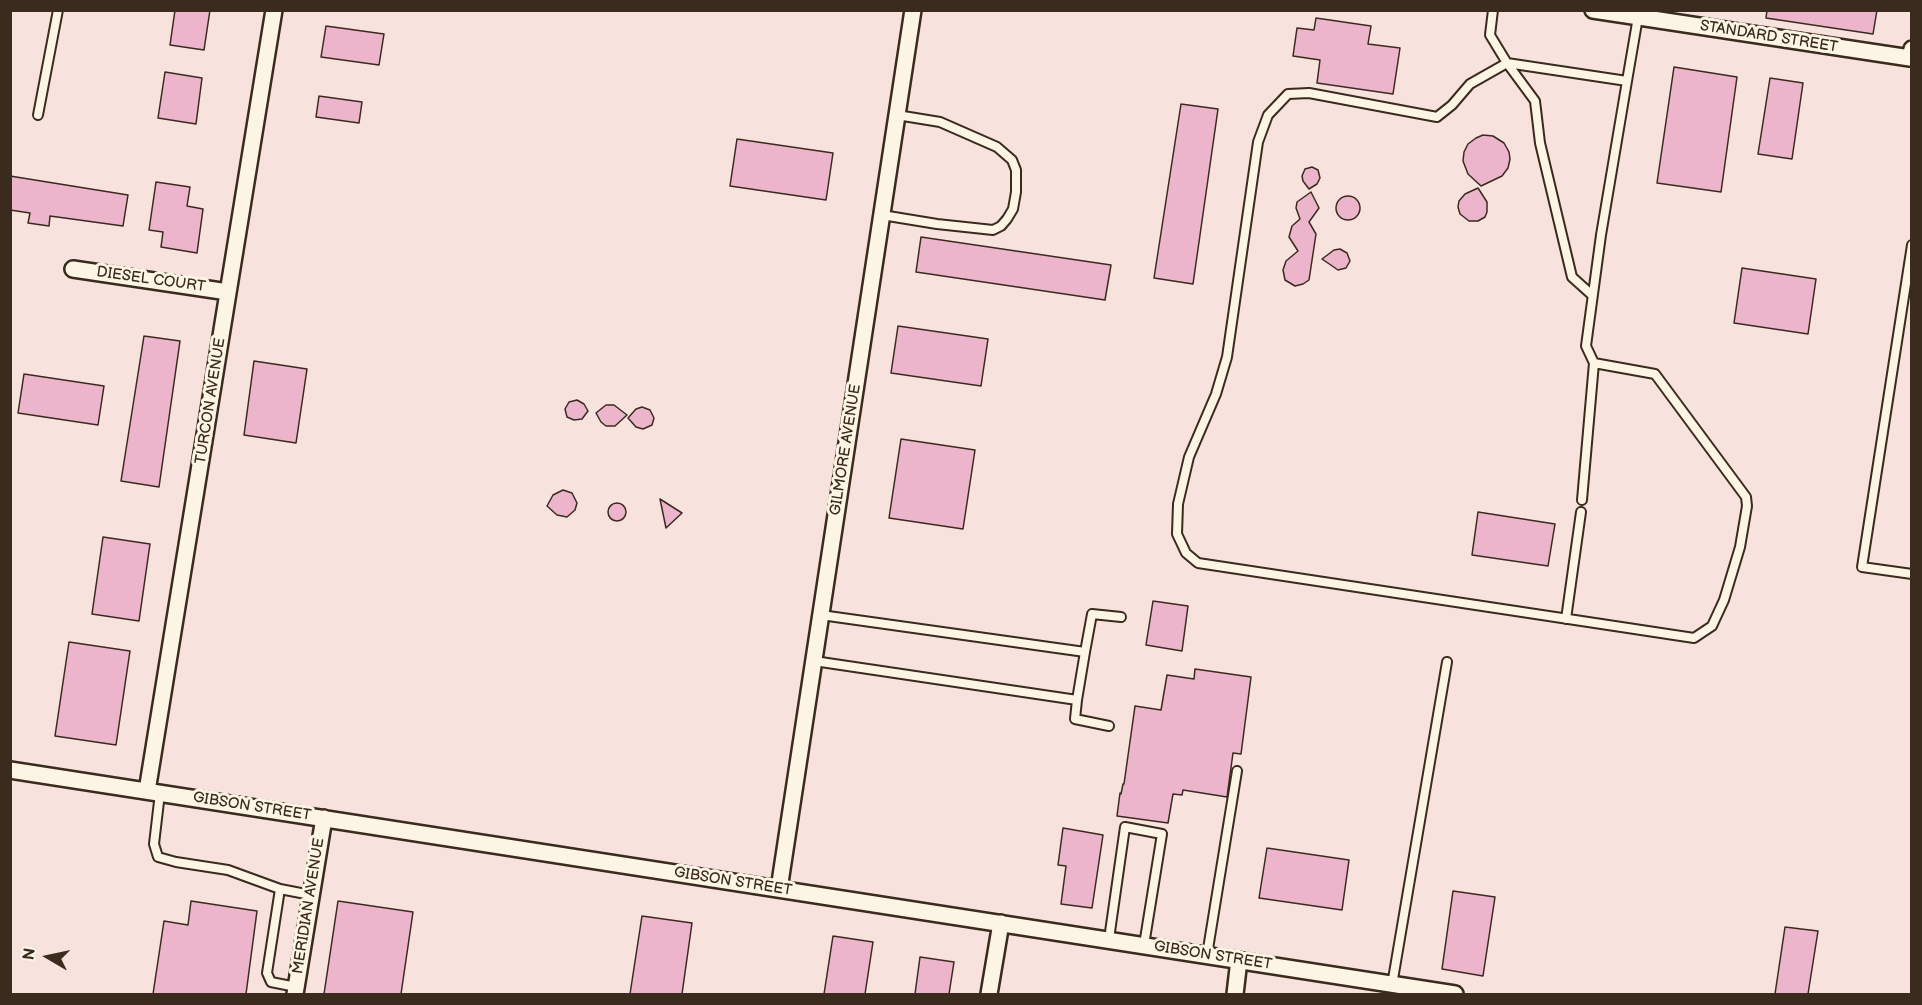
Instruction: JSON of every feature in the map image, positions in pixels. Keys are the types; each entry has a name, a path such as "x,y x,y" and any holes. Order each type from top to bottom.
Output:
{"street":[{"name":"TURCON AVENUE","path":"153,792 228,292 274,10"},
{"name":"GILMORE AVENUE","path":"779,889 913,10"},
{"name":"STANDARD STREET","path":"1593,10 1911,53"},
{"name":"DIESEL COURT","path":"73,269 228,292"},
{"name":"GIBSON STREET","path":"10,770 1455,994"},
{"name":"MERIDIAN AVENUE","path":"296,991 324,818"},
{"path":"989,994 1000,923"},
{"path":"1235,994 1239,960"}],"lane":[{"path":"38,115 58,10"},
{"path":"1493,10 1490,35 1534,100 1540,143 1572,277 1592,295"},
{"path":"1582,500 1594,363 1586,346 1592,295 1638,17"},
{"path":"1594,363 1655,374 1746,497 1747,506 1740,547 1724,600 1712,626 1694,638 1198,563 1186,553 1177,534 1178,504 1189,457 1216,394 1227,357 1258,142 1268,115 1288,94 1309,93 1437,117 1452,105 1470,84 1507,63 1627,81"},
{"path":"882,215 993,230 1007,219 1013,209 1016,192 1016,170 1012,160 997,147 940,122 897,115"},
{"path":"1911,245 1862,567 1911,574"},
{"path":"1566,619 1581,512"},
{"path":"1108,726 1075,719 1077,700 1092,614 1121,617"},
{"path":"821,615 1085,652"},
{"path":"814,661 1077,700"},
{"path":"1392,984 1447,662"},
{"path":"1207,955 1237,771"},
{"path":"153,792 154,844 158,857 228,870 280,889 311,895"},
{"path":"1108,939 1125,827 1162,834 1144,945"},
{"path":"280,889 267,973 271,982 296,991"}],"shaded area":[{"path":"10,11 1911,11 1911,994 11,994"}],"building":[{"path":"175,10 210,10 204,50 170,45"},
{"path":"1767,10 1877,10 1873,34 1766,18"},
{"path":"1316,18 1371,26 1368,44 1400,48 1393,94 1317,83 1320,60 1293,56 1297,28 1314,30"},
{"path":"326,26 384,34 379,65 321,57"},
{"path":"1674,67 1737,77 1721,192 1657,183"},
{"path":"165,72 202,78 196,124 158,118"},
{"path":"1770,78 1803,83 1792,159 1758,154"},
{"path":"319,96 362,102 359,123 316,117"},
{"path":"1181,104 1218,109 1193,284 1154,278"},
{"path":"1483,135 1493,136 1504,143 1510,159 1508,168 1502,176 1481,186 1468,174 1463,161 1468,144"},
{"path":"737,139 833,153 826,200 730,186"},
{"path":"1312,167 1318,170 1320,178 1317,184 1309,189 1302,176 1305,169"},
{"path":"10,176 128,195 123,226 50,216 49,226 28,223 30,213 10,210"},
{"path":"156,182 190,187 187,206 203,209 197,253 161,247 163,232 149,230"},
{"path":"1478,188 1487,202 1487,212 1485,217 1478,221 1469,221 1460,214 1459,201 1465,194"},
{"path":"1311,192 1319,208 1309,222 1316,234 1309,280 1295,286 1285,280 1283,270 1286,261 1298,251 1289,237 1292,226 1300,219 1296,208 1297,202"},
{"path":"1348,196 1356,200 1360,208 1356,216 1348,220 1340,216 1336,208 1340,200"},
{"path":"921,237 1111,265 1105,300 916,272"},
{"path":"1340,249 1347,253 1350,261 1346,268 1338,270 1322,259 1334,250"},
{"path":"1742,268 1816,279 1808,334 1734,323"},
{"path":"898,326 988,339 981,386 891,373"},
{"path":"144,336 180,341 159,487 121,481"},
{"path":"254,361 307,369 296,443 244,435"},
{"path":"24,374 104,386 98,425 18,413"},
{"path":"577,400 584,404 588,411 582,419 574,420 567,417 565,409 569,402"},
{"path":"606,405 614,405 627,415 615,426 606,426 596,413"},
{"path":"642,407 650,410 654,418 652,425 643,429 636,427 628,418 636,409"},
{"path":"901,439 975,450 963,529 889,518"},
{"path":"563,490 572,493 577,503 575,510 567,517 557,515 547,506 553,495"},
{"path":"660,499 682,513 666,528"},
{"path":"617,503 623,506 626,512 623,518 617,521 611,518 608,512 611,506"},
{"path":"1478,512 1555,524 1548,566 1472,555"},
{"path":"103,537 150,544 139,621 92,614"},
{"path":"1153,601 1188,606 1182,651 1146,645"},
{"path":"69,642 130,651 116,745 55,736"},
{"path":"1195,669 1251,677 1241,754 1233,753 1227,797 1183,790 1182,795 1173,794 1168,823 1117,816 1135,706 1161,710 1167,675 1194,679"},
{"path":"1063,828 1103,835 1092,908 1061,904 1066,866 1058,865"},
{"path":"1267,848 1349,860 1342,910 1259,898"},
{"path":"1453,891 1495,897 1483,976 1442,969"},
{"path":"191,901 257,911 246,994 153,994 164,921 188,925"},
{"path":"338,901 413,912 401,994 324,994"},
{"path":"642,916 692,923 682,994 630,994"},
{"path":"1785,927 1818,931 1808,994 1775,994"},
{"path":"833,936 873,942 865,994 824,994"},
{"path":"920,957 954,962 949,994 915,994"}]}
